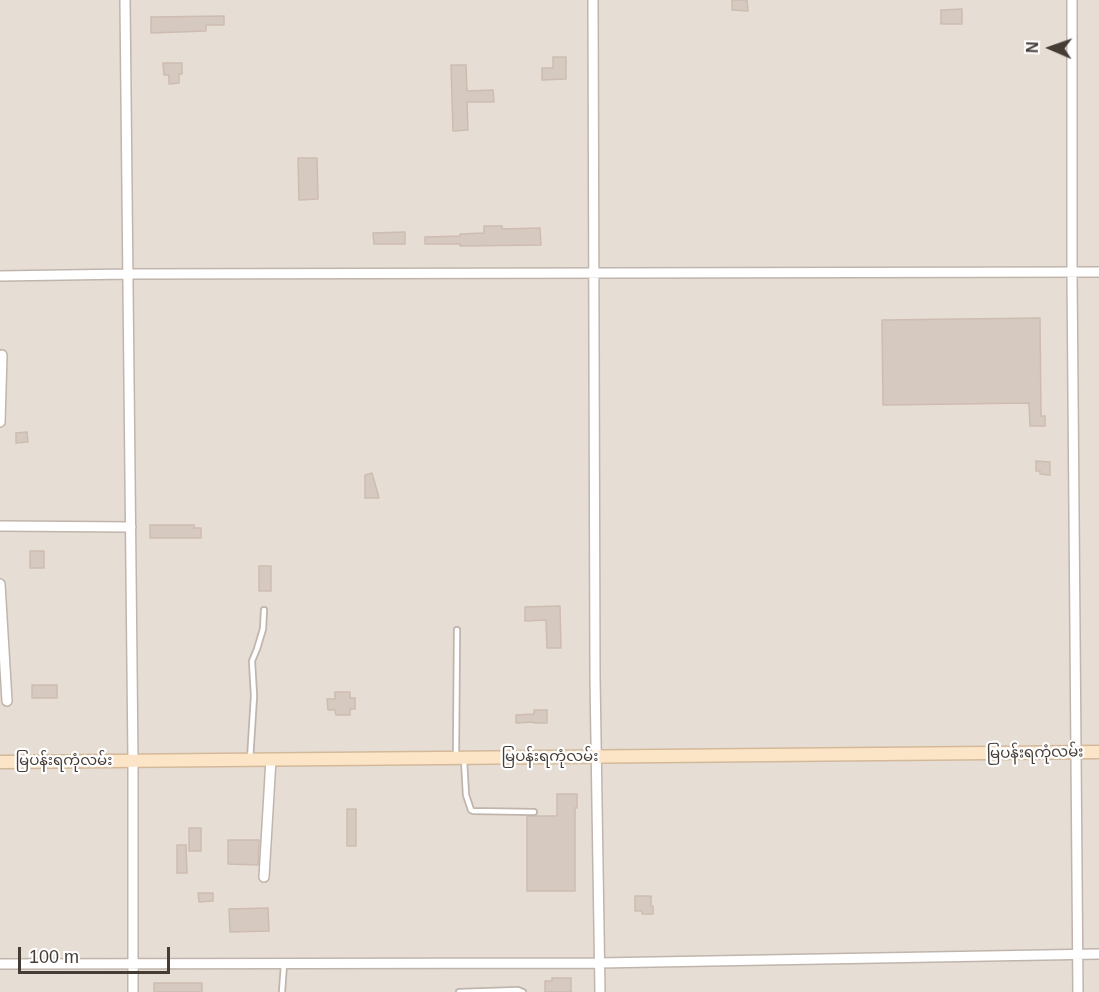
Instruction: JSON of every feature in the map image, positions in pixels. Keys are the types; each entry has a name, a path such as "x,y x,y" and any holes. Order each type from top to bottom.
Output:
{"street":[{"path":"125,0 134,760 133,992"},
{"path":"593,0 596,757 600,992"},
{"path":"1072,0 1078,992"},
{"path":"0,276 1099,272"},
{"path":"0,422 2,355"},
{"path":"0,526 131,527"},
{"path":"0,584 7,701"},
{"name":"မြပန်းရကုံလမ်း","path":"0,762 1099,752"},
{"path":"264,878 271,759"},
{"path":"0,964 599,963 1099,954"}],"lane":[{"path":"250,760 254,696 252,661 263,629 264,610"},
{"path":"457,630 460,758 471,810 534,812"},
{"path":"282,992 284,964"},
{"path":"459,992 518,990 523,992"}],"shaded area":[{"path":"0,0 1099,0 1099,992 0,992"}],"building":[{"path":"732,0 747,0 748,11 732,10"},
{"path":"962,9 962,24 941,24 941,10"},
{"path":"224,16 224,25 206,25 206,31 151,33 151,17"},
{"path":"553,57 566,57 566,79 542,80 542,68 553,68"},
{"path":"163,63 182,63 179,83 169,84 169,75 164,75"},
{"path":"451,65 466,65 467,91 493,90 494,102 467,102 468,130 453,131"},
{"path":"298,158 317,158 318,199 299,200"},
{"path":"484,226 502,226 502,229 540,228 541,245 425,244 425,237 484,233"},
{"path":"405,232 405,244 374,244 373,233"},
{"path":"1040,318 1041,416 1045,416 1045,426 1030,426 1029,403 883,405 882,320"},
{"path":"27,432 28,442 16,443 16,433"},
{"path":"1036,461 1050,462 1050,475 1036,471"},
{"path":"372,473 379,498 365,498 365,475"},
{"path":"150,525 194,525 194,528 201,528 201,538 150,538"},
{"path":"30,551 44,551 44,568 30,568"},
{"path":"259,566 271,566 271,591 259,591"},
{"path":"560,606 561,648 547,648 546,620 525,621 525,607"},
{"path":"32,685 57,685 57,698 32,698"},
{"path":"335,692 350,692 350,698 355,698 355,709 350,709 350,715 336,715 335,710 328,710 327,699 335,699"},
{"path":"534,710 547,710 547,723 516,723 516,715 534,714"},
{"path":"557,794 577,794 575,891 527,891 527,816 557,816"},
{"path":"347,809 356,809 356,846 347,846"},
{"path":"189,828 201,828 201,851 189,851"},
{"path":"228,840 259,840 258,865 228,864"},
{"path":"177,845 186,845 187,873 177,873"},
{"path":"198,893 213,893 213,901 199,902"},
{"path":"635,896 651,896 653,914 642,914 642,911 635,911"},
{"path":"268,908 269,931 230,932 229,909"},
{"path":"552,978 571,978 571,992 545,992 545,981 552,981"},
{"path":"154,983 202,983 202,992 154,992"}]}
